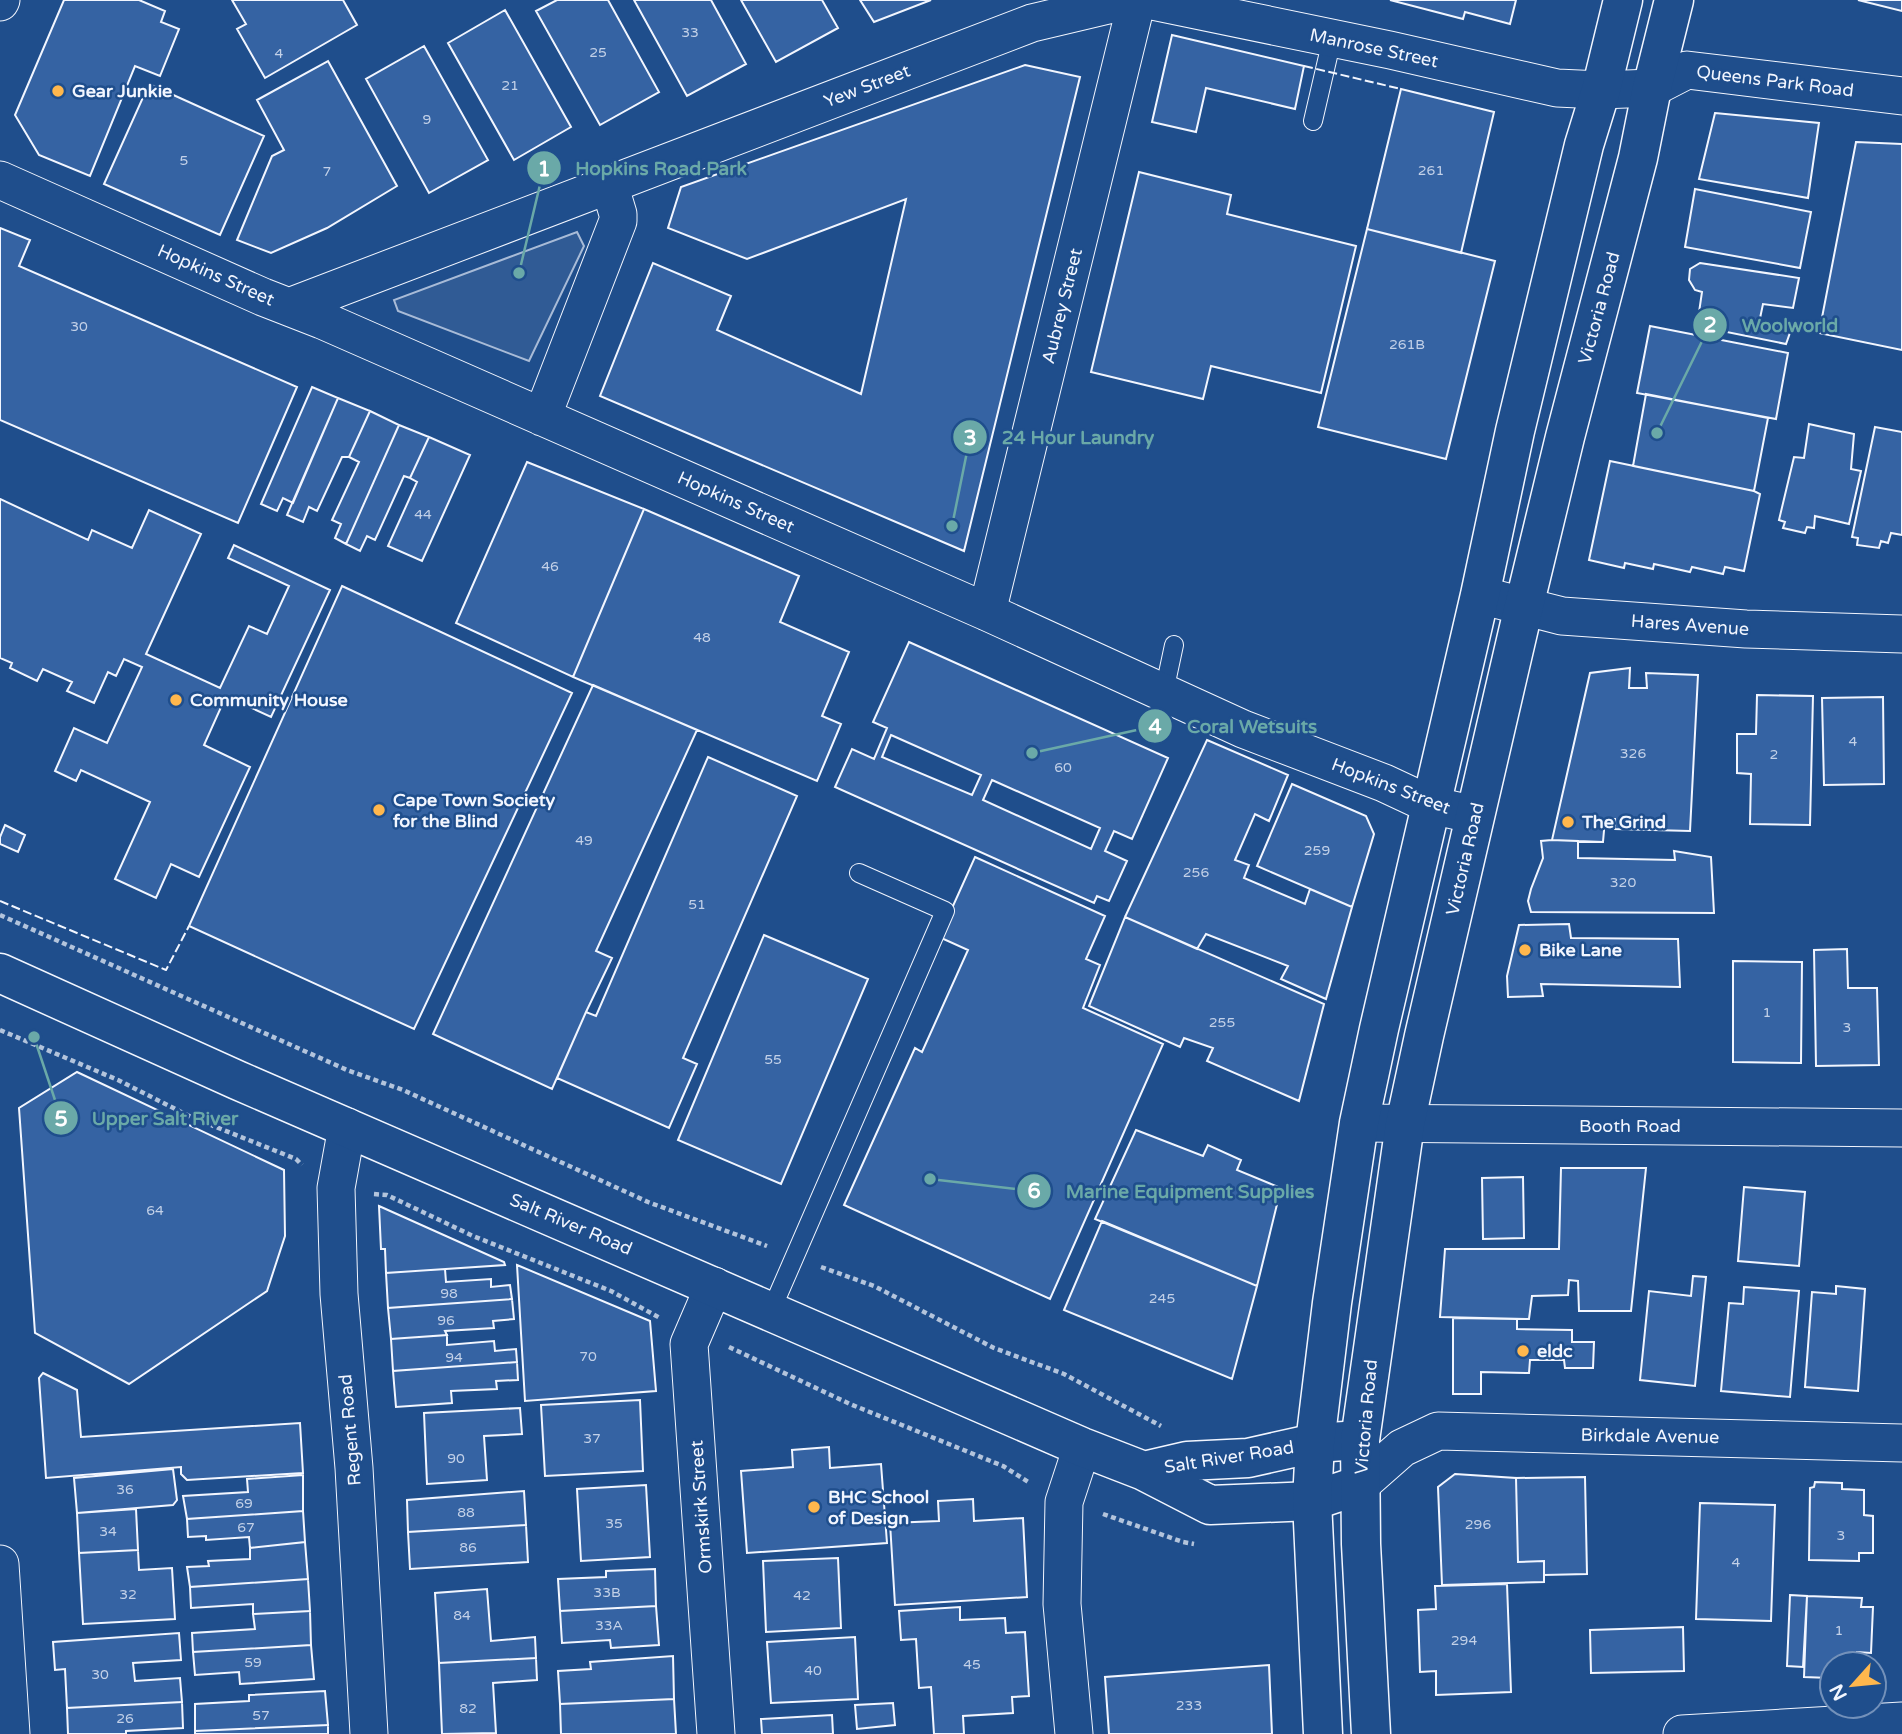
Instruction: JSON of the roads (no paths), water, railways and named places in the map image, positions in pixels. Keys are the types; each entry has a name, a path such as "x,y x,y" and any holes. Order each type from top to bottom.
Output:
{"main road":[{"path":"1323,1734 1312,1501 1315,1443 1332,1303 1359,1124 1378,1029 1480,596 1515,431 1574,184 1623,0"},
{"name":"Victoria Road","path":"1371,1734 1362,1558 1360,1440 1405,1124 1524,606 1565,436 1638,158 1674,0"},
{"name":"Salt River Road","path":"0,973 1082,1447 1144,1471 1210,1505 1312,1501 1360,1485"},
{"name":"Salt River Road","path":"1144,1471 1187,1461 1248,1458 1315,1443 1360,1440"}],"street":[{"name":"Yew Street","path":"289,307 1032,23 1129,0"},
{"name":"Aubrey Street","path":"987,612 1137,0"},
{"name":"Manrose Street","path":"1147,0 1390,50 1557,88 1653,88"},
{"name":"Queens Park Road","path":"1653,88 1687,70 1902,96"},
{"name":"Hopkins Street","path":"0,180 987,612 1243,729 1384,783 1431,805 1475,815"},
{"path":"542,417 618,221 609,184"},
{"name":"Hares Avenue","path":"1480,596 1563,616 1746,629 1902,634"},
{"name":"Booth Road","path":"1359,1124 1902,1128"},
{"name":"Regent Road","path":"347,1127 337,1184 339,1293 354,1468 369,1734"},
{"name":"Ormskirk Street","path":"714,1286 690,1344 716,1734"},
{"name":"Birkdale Avenue","path":"1360,1485 1402,1448 1438,1431 1902,1443"},
{"path":"1360,1440 1402,1448"},
{"path":"1074,1734 1062,1604 1064,1502 1082,1447"},
{"path":"0,1564 10,1734"},
{"path":"1682,1734 1902,1721"}],"lane":[{"path":"1313,121 1332,39"},
{"path":"1164,692 1174,645"},
{"path":"771,1311 945,911 859,873"}],"place":[{"name":"Gear Junkie","path":"58,91"},
{"name":"Hopkins Road Park","path":"519,273"},
{"name":"Woolworld","path":"1657,433"},
{"name":"24 Hour Laundry","path":"952,526"},
{"name":"Community House","path":"176,700"},
{"name":"Coral Wetsuits","path":"1032,753"},
{"name":"Cape Town Society for the Blind","path":"379,810"},
{"name":"The Grind","path":"1568,822"},
{"name":"Bike Lane","path":"1525,950"},
{"name":"Upper Salt River","path":"34,1037"},
{"name":"Marine Equipment Supplies","path":"930,1179"},
{"name":"eldc","path":"1523,1351"},
{"name":"BHC School of Design","path":"814,1507"}]}
